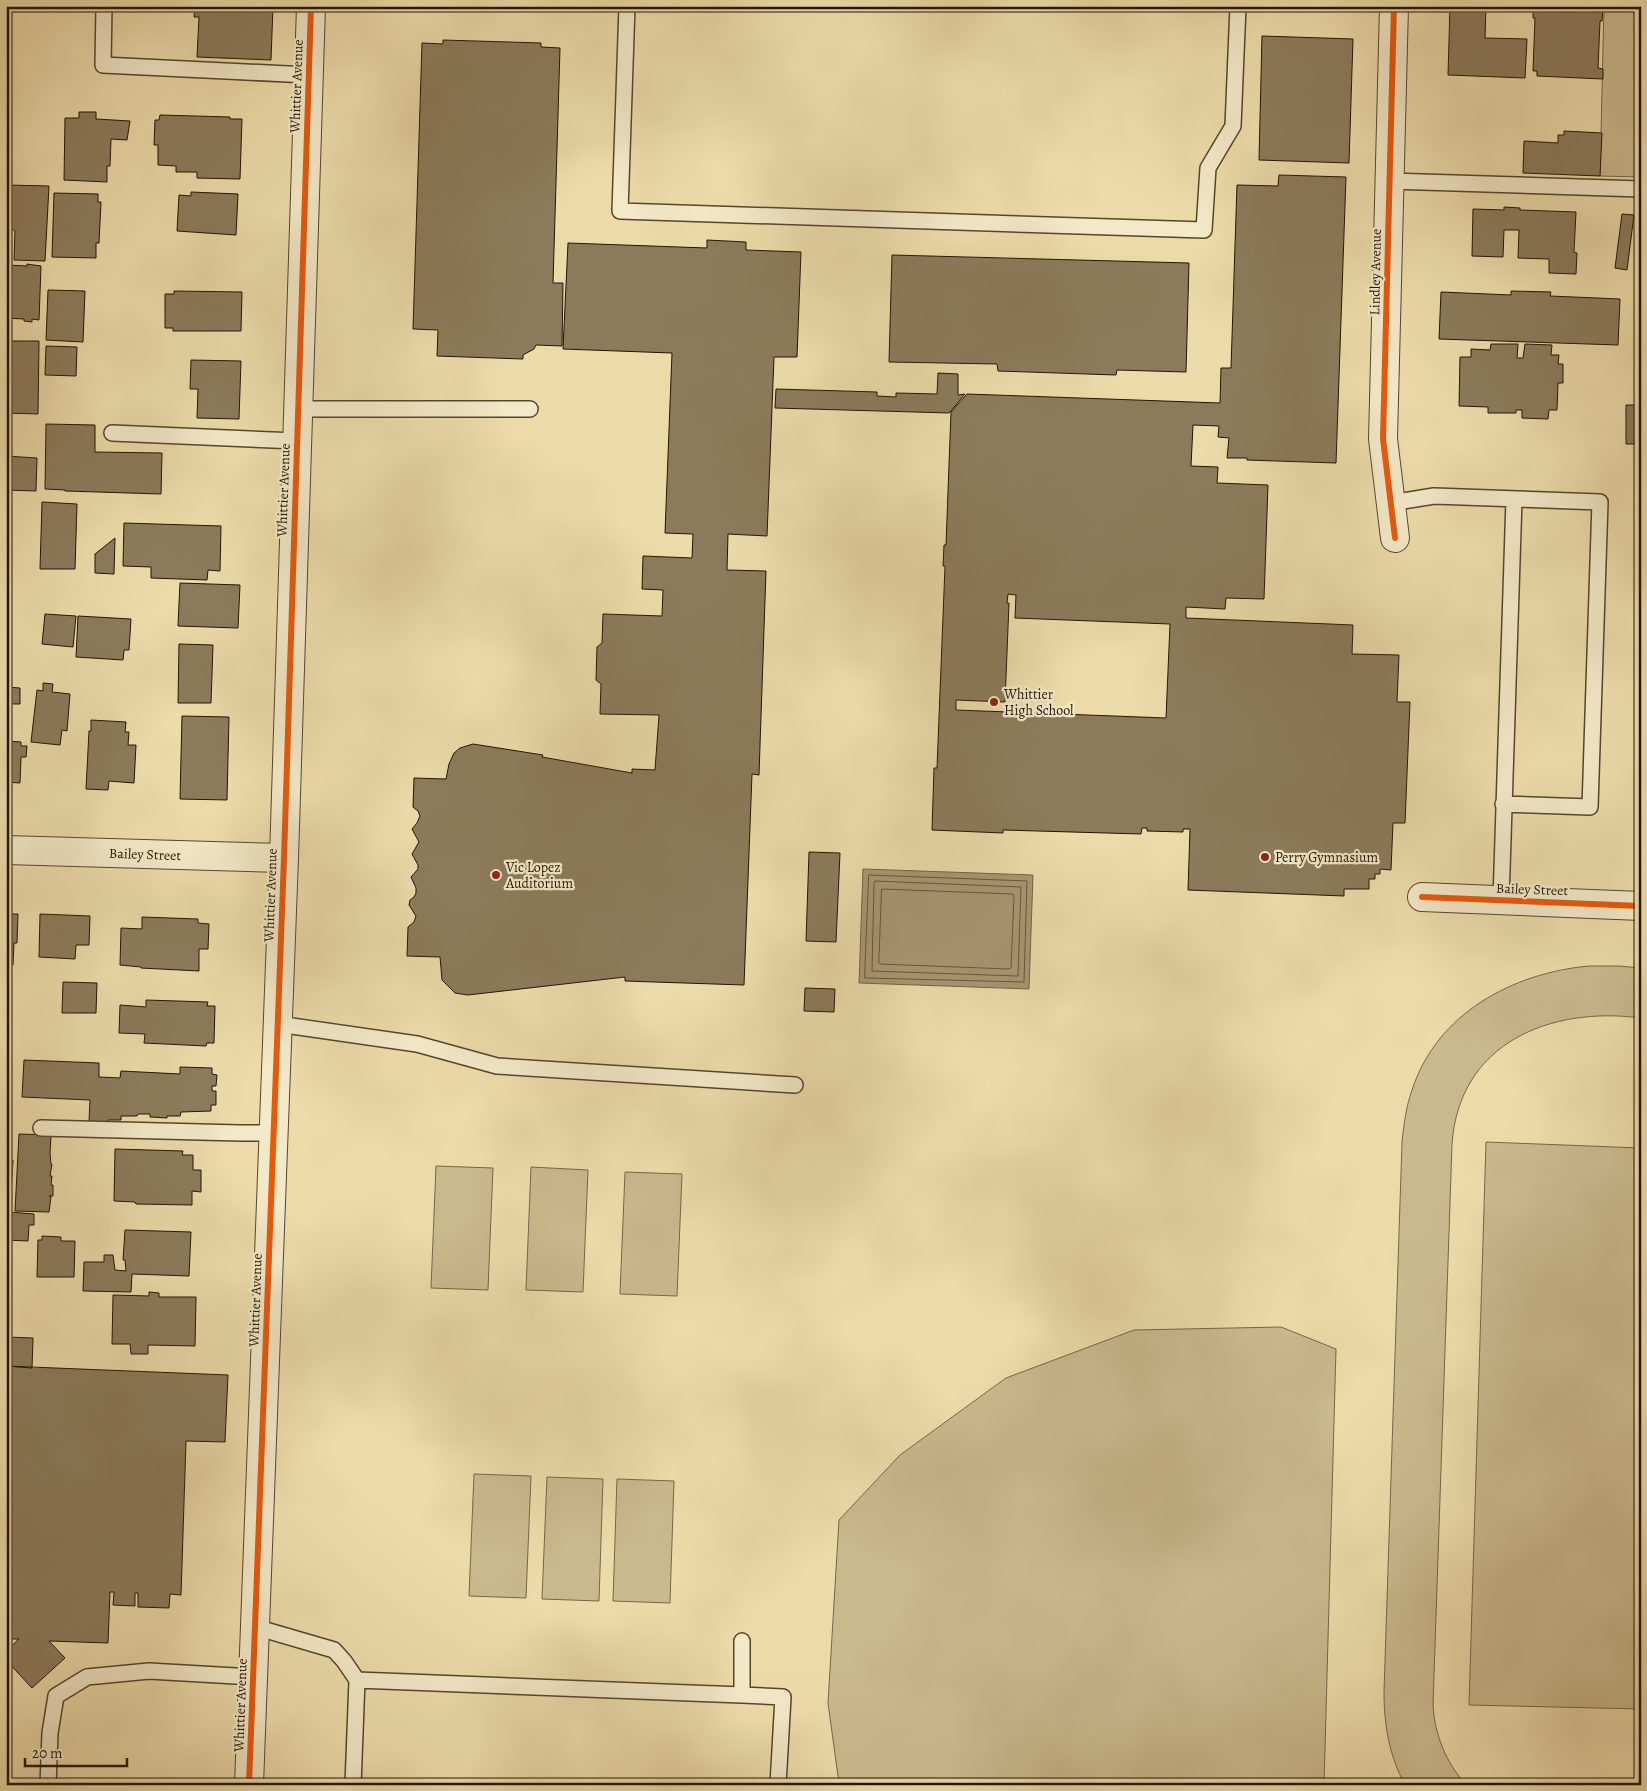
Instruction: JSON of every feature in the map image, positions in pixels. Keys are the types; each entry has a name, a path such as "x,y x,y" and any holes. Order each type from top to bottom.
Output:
{"street":[{"name":"Whittier Avenue","path":"249,1785 284,858 311,6"},
{"name":"Lindley Avenue","path":"1394,6 1383,439 1395,538"},
{"name":"Bailey Street","path":"6,850 284,858"},
{"name":"Bailey Street","path":"1422,898 1641,906"}],"lane":[{"path":"104,6 103,65 308,75"},
{"path":"627,6 620,211 1204,230 1208,168 1233,126 1238,6"},
{"path":"1390,181 1641,189"},
{"path":"298,409 530,409"},
{"path":"112,433 297,441"},
{"path":"1391,504 1434,496 1600,502 1590,807 1503,804"},
{"path":"1500,900 1514,499"},
{"path":"278,1024 417,1044 497,1066 795,1085"},
{"path":"41,1128 240,1134 273,1133"},
{"path":"255,1627 334,1650 357,1680 353,1785"},
{"path":"742,1641 742,1695"},
{"path":"48,1785 50,1733 56,1696 87,1678 149,1671 253,1677"},
{"path":"357,1680 783,1697 778,1785"}],"shaded area":[{"path":"1604,6 1641,6 1641,177 1600,176"},
{"path":"1589,966 1641,968 1641,1018 1607,1016 1574,1018 1543,1026 1515,1039 1491,1057 1472,1080 1458,1109 1452,1144 1433,1705 1436,1727 1447,1758 1466,1785 1405,1785 1391,1751 1385,1716 1384,1692 1404,1122 1412,1090 1424,1063 1440,1039 1459,1019 1481,1002 1506,988 1561,970"},
{"path":"1486,1142 1641,1148 1641,1709 1469,1705"},
{"path":"436,1166 493,1168 488,1290 431,1288"},
{"path":"531,1167 588,1170 583,1292 526,1290"},
{"path":"625,1172 682,1174 677,1296 620,1294"},
{"path":"1281,1327 1336,1349 1324,1785 841,1785 838,1776 828,1703 839,1520 900,1455 1006,1378 1134,1330"},
{"path":"474,1474 531,1476 526,1598 469,1596"},
{"path":"547,1477 603,1479 599,1601 542,1599"},
{"path":"617,1479 674,1481 670,1603 613,1601"}],"water":[{"path":"863,869 1033,875 1029,989 859,983"}],"building":[{"path":"195,6 273,6 271,60 197,57 199,17 194,17"},
{"path":"1450,6 1486,6 1485,38 1527,39 1525,78 1448,75"},
{"path":"1533,6 1603,6 1602,21 1600,21 1598,68 1603,69 1603,79 1537,76 1537,71 1533,71 1535,18 1533,18"},
{"path":"1262,36 1353,39 1349,163 1259,160"},
{"path":"443,40 541,43 541,47 560,48 553,283 563,283 562,346 536,345 534,349 523,355 523,359 437,356 438,330 413,329 422,43 443,44"},
{"path":"79,112 96,112 96,119 130,121 127,140 111,139 110,166 107,166 107,182 64,180 65,118 79,118"},
{"path":"160,115 242,119 240,179 197,178 197,172 176,172 176,166 158,165 158,145 154,145 155,120 159,120"},
{"path":"1564,131 1602,133 1600,176 1523,173 1524,141 1558,143 1558,135 1564,135"},
{"path":"1279,175 1346,177 1336,463 1227,458 1229,438 1218,437 1219,426 1193,425 1191,466 1218,467 1217,483 1268,485 1264,599 1226,598 1225,609 1186,607 1186,618 1353,625 1352,654 1399,655 1397,702 1410,702 1405,823 1393,823 1391,870 1380,869 1380,874 1375,874 1375,879 1369,879 1369,889 1344,889 1344,896 1188,890 1190,829 1183,829 1183,832 1147,831 1147,828 1142,828 1141,834 1003,830 1003,833 932,830 934,768 937,768 945,566 943,566 944,545 946,545 951,412 967,394 1220,403 1221,368 1231,368 1237,185 1278,186","holes":["1008,594 1016,595 1015,618 1170,624 1166,718 956,710 956,700 1005,702 1009,603 1007,603"]},
{"path":"6,185 49,186 45,261 14,260 15,231 6,226"},
{"path":"191,192 238,194 236,235 177,231 179,195 191,196"},
{"path":"54,193 98,194 98,202 101,202 99,243 96,243 96,258 52,257"},
{"path":"1504,207 1520,208 1520,210 1576,212 1574,252 1577,253 1576,274 1549,273 1549,259 1518,258 1519,230 1504,230 1503,257 1472,256 1473,209 1504,210"},
{"path":"1622,214 1634,215 1627,270 1615,268"},
{"path":"707,240 746,242 746,250 801,252 797,357 774,357 767,536 728,534 727,570 766,571 759,775 752,774 744,985 625,981 625,977 468,995 455,993 442,980 440,957 407,956 408,927 414,922 416,916 409,905 410,900 416,893 411,877 418,869 412,854 419,842 412,829 420,816 413,807 414,778 446,779 449,764 454,753 460,748 473,744 543,755 542,757 632,773 632,769 655,770 659,715 600,714 601,684 596,680 597,647 602,643 603,614 662,616 663,590 642,589 643,556 692,558 693,534 665,533 672,353 563,349 568,243 707,248"},
{"path":"892,255 1189,263 1186,372 1117,370 1116,375 998,371 997,364 889,362"},
{"path":"27,264 41,266 39,320 32,319 32,322 24,321 24,319 6,318 6,265 27,266"},
{"path":"48,290 85,291 83,342 46,340"},
{"path":"174,291 242,292 241,331 173,331 173,328 165,328 165,294 174,294"},
{"path":"1511,291 1551,292 1550,296 1620,299 1618,345 1439,339 1441,292 1511,295"},
{"path":"6,341 39,341 38,414 6,413"},
{"path":"1491,344 1518,344 1517,358 1523,358 1525,344 1552,345 1551,355 1559,355 1558,364 1563,364 1563,383 1558,383 1557,410 1549,410 1548,419 1522,418 1522,410 1516,410 1516,413 1488,413 1488,407 1459,406 1460,357 1471,357 1471,349 1490,350"},
{"path":"46,346 77,347 76,376 45,375"},
{"path":"191,360 241,361 239,419 197,418 198,389 190,389"},
{"path":"938,373 958,374 958,395 965,394 949,413 775,408 776,389 877,392 877,396 896,397 896,393 937,394"},
{"path":"1626,405 1641,405 1641,444 1626,444"},
{"path":"46,424 95,425 95,452 162,453 161,494 45,489"},
{"path":"6,456 37,458 36,491 6,490"},
{"path":"42,502 77,504 75,569 40,569"},
{"path":"124,523 221,526 220,571 208,570 207,580 151,578 151,567 123,566"},
{"path":"115,538 114,574 95,573 95,554"},
{"path":"180,583 240,585 238,628 178,626"},
{"path":"45,614 76,616 73,647 42,644"},
{"path":"78,616 131,619 129,650 124,650 123,660 76,657"},
{"path":"179,644 213,645 211,703 178,703"},
{"path":"43,683 53,684 52,692 70,694 67,731 62,730 60,745 31,742 37,690 43,691"},
{"path":"6,687 20,688 20,704 6,704"},
{"path":"182,716 229,717 227,800 180,799"},
{"path":"91,720 126,722 125,732 129,732 128,745 136,745 134,783 109,781 108,790 86,789"},
{"path":"6,741 21,742 21,746 27,746 26,757 21,757 20,783 6,782"},
{"path":"809,852 840,853 836,942 806,941"},
{"path":"6,914 18,914 17,943 14,943 13,965 6,965"},
{"path":"40,914 90,916 89,945 76,945 75,959 39,957"},
{"path":"142,917 198,919 198,923 209,924 208,949 199,949 199,971 120,965 121,928 142,929"},
{"path":"63,982 97,983 96,1013 62,1013"},
{"path":"805,988 835,989 834,1012 804,1011"},
{"path":"146,1000 208,1002 207,1006 215,1006 214,1043 207,1043 206,1046 144,1043 145,1034 119,1033 120,1005 146,1007"},
{"path":"24,1060 99,1063 99,1077 120,1078 121,1071 180,1074 180,1067 212,1068 212,1074 217,1075 216,1086 212,1086 212,1091 216,1091 216,1105 211,1105 211,1111 181,1112 180,1116 167,1116 167,1118 150,1117 150,1114 138,1114 137,1116 121,1116 121,1120 108,1120 108,1122 89,1121 90,1100 22,1097"},
{"path":"19,1134 51,1135 50,1153 52,1164 50,1176 52,1176 53,1196 49,1196 51,1197 49,1212 15,1211"},
{"path":"115,1149 183,1151 182,1155 193,1155 193,1170 201,1170 201,1192 192,1191 192,1205 136,1204 135,1202 114,1201"},
{"path":"6,1159 13,1160 10,1212 34,1214 34,1225 29,1225 28,1241 6,1240"},
{"path":"125,1230 191,1232 189,1276 132,1274 131,1292 83,1291 84,1262 104,1262 104,1255 113,1255 115,1270 126,1271 125,1260 123,1260"},
{"path":"42,1236 61,1237 61,1241 75,1241 74,1277 37,1277 38,1240 42,1240"},
{"path":"149,1292 159,1293 159,1297 196,1297 195,1346 148,1345 148,1354 131,1354 130,1344 112,1344 113,1295 149,1296"},
{"path":"6,1337 33,1338 32,1368 6,1366"},
{"path":"6,1366 228,1375 225,1442 186,1441 181,1595 170,1594 169,1608 138,1607 138,1593 135,1593 135,1606 113,1605 114,1592 110,1592 108,1643 49,1641 65,1658 32,1688 6,1660 6,1651 19,1639 6,1639"}],"cycle path":[{"path":"249,1785 284,858 311,6"},
{"path":"1394,6 1383,439 1395,538"},
{"path":"1422,897 1641,906"}],"place":[{"name":"Whittier High School","path":"994,702"},
{"name":"Perry Gymnasium","path":"1265,857"},
{"name":"Vic Lopez Auditorium","path":"496,875"}]}
